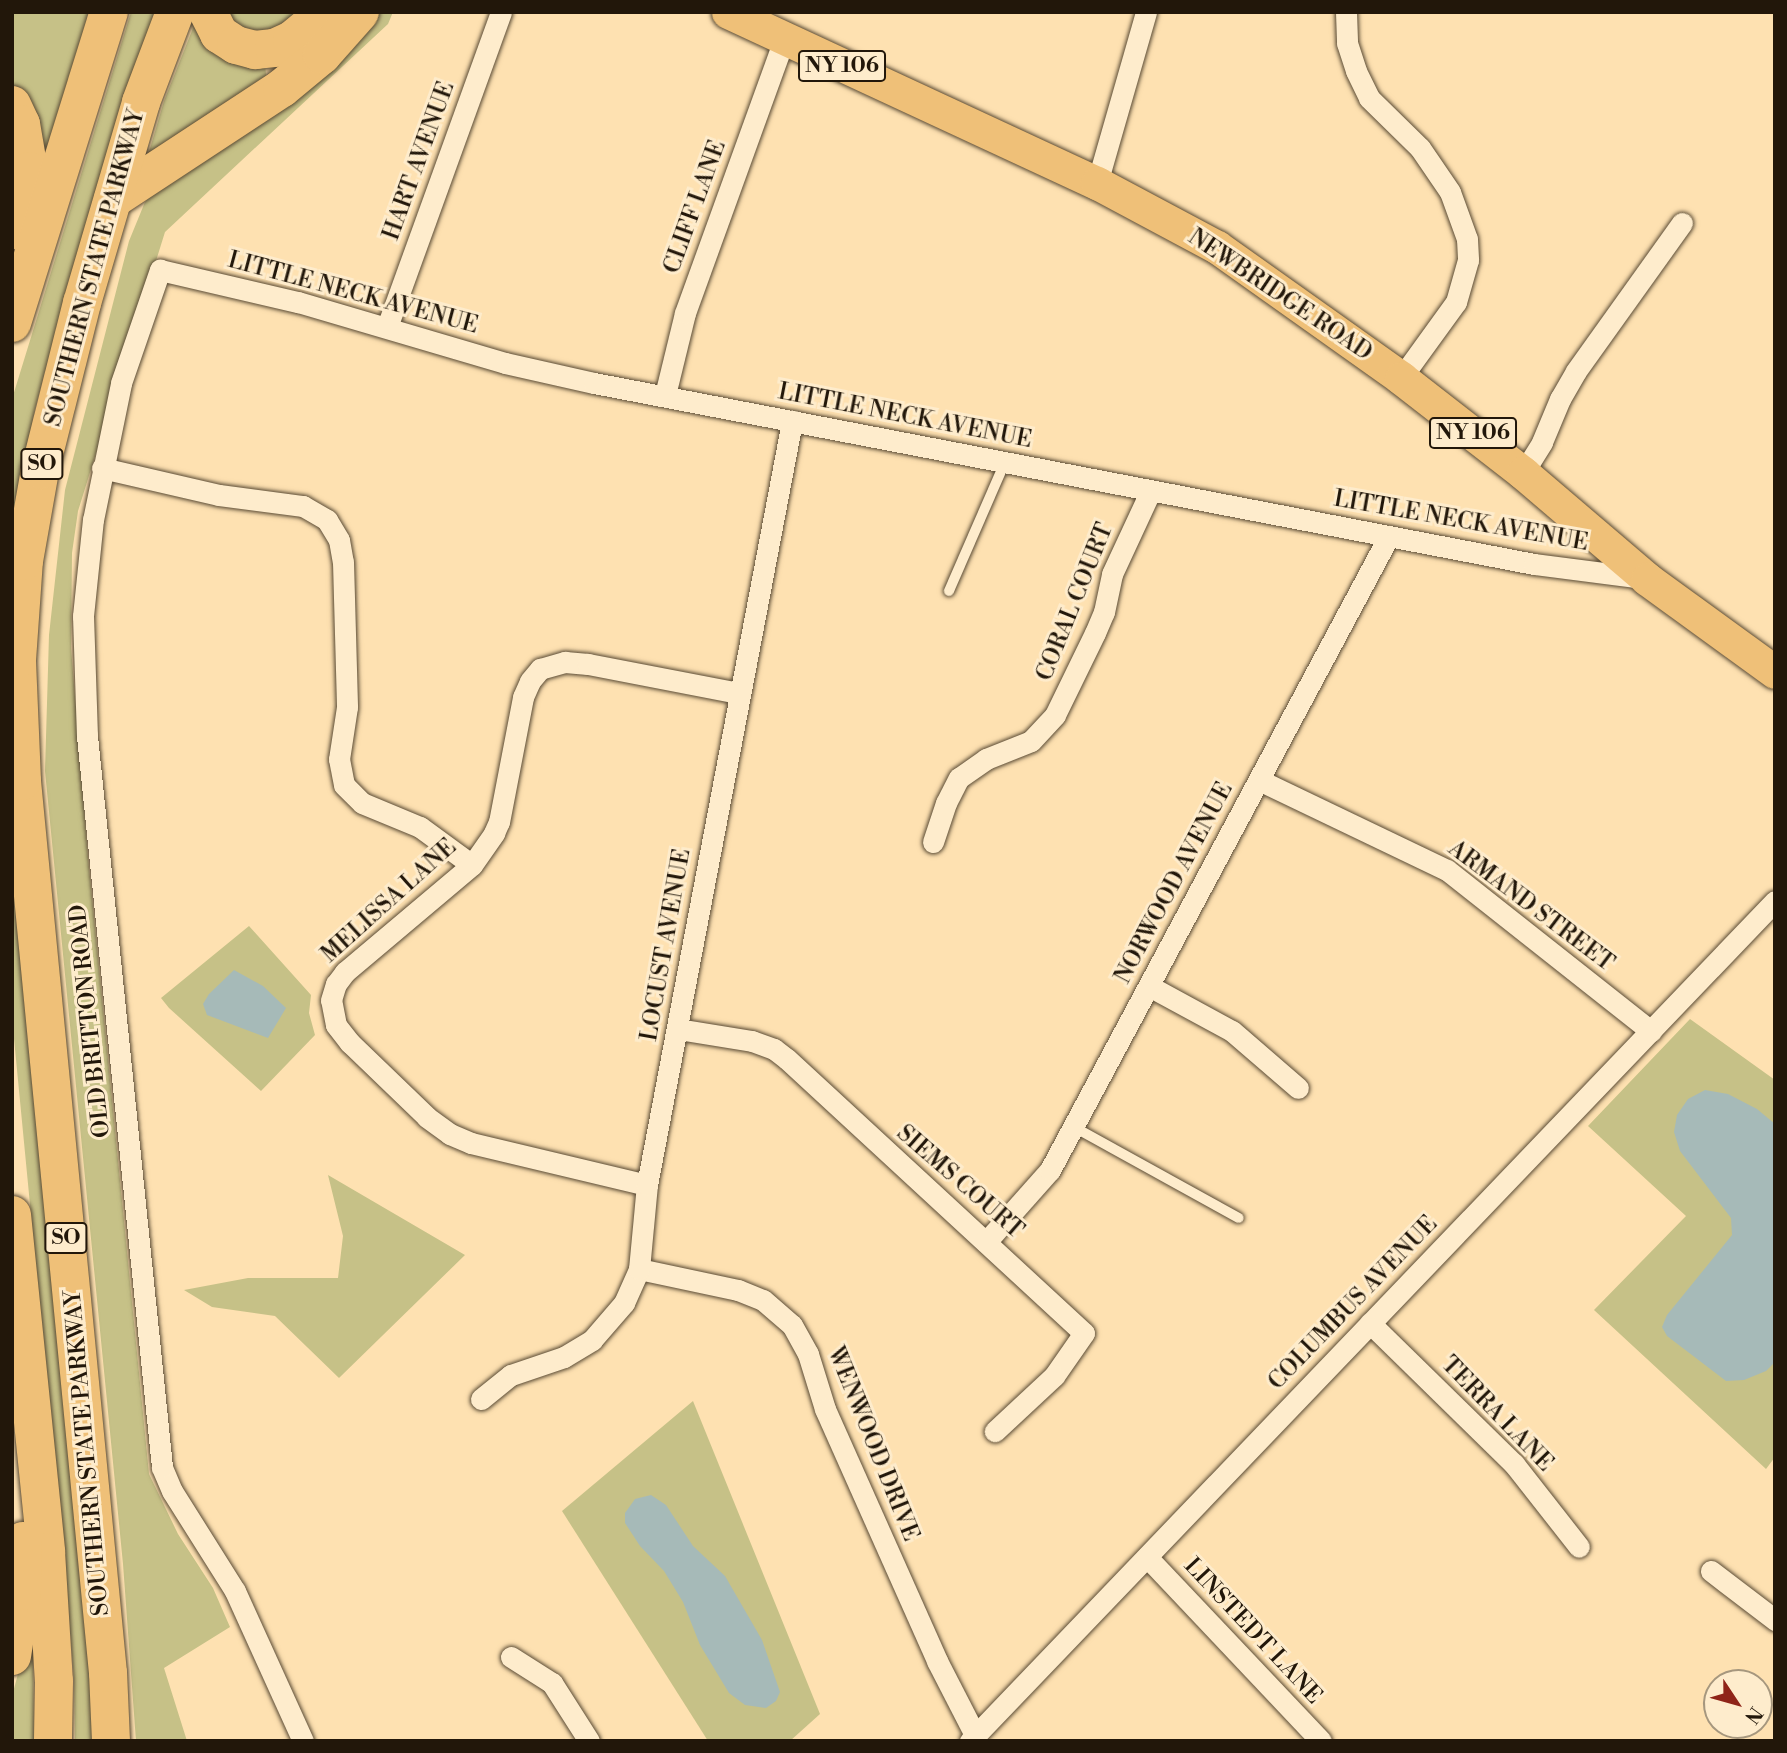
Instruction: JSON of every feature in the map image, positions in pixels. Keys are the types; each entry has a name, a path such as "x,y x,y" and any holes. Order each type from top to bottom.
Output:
{"highway":[{"path":"15,314 109,12"},
{"name":"SOUTHERN STATE PARKWAY","path":"111,1741 108,1673 22,781 17,660 24,562 40,470 82,303 141,102 175,12"},
{"path":"208,12 219,34 236,45 255,50 274,48 292,40 326,12"},
{"path":"113,199 282,88 322,55 360,12"},
{"path":"12,105 21,124 29,171 15,314"},
{"name":"SO","path":"12,1214 46,1552 54,1681 53,1741"},
{"path":"12,1656 22,1591 32,1409"}],"main road":[{"name":"NEWBRIDGE ROAD","path":"728,12 1097,183 1217,247 1401,378 1523,473 1647,579 1775,672"}],"street":[{"name":"HART AVENUE","path":"387,327 501,12"},
{"path":"1097,183 1146,12"},
{"path":"1346,12 1348,43 1356,71 1369,98 1420,148 1450,192 1467,239 1468,260 1456,302 1401,378"},
{"name":"CLIFF LANE","path":"665,395 685,313 784,39"},
{"path":"1523,473 1542,442 1560,399 1576,371 1682,223"},
{"name":"LITTLE NECK AVENUE","path":"160,270 298,302 505,363 1150,492 1534,564 1647,579"},
{"name":"OLD BRITTON ROAD","path":"160,270 121,383 102,468 85,585 84,699 160,1456 167,1482 238,1598 303,1741"},
{"name":"LOCUST AVENUE","path":"481,1399 504,1379 564,1357 592,1340 624,1303 639,1269 647,1185 792,421"},
{"path":"102,468 219,495 303,506 327,520 339,540 343,562 347,707 339,759 344,785 362,803 397,815 420,827 472,865"},
{"name":"CORAL COURT","path":"933,842 946,803 959,778 986,759 1031,741 1055,715 1104,612 1112,574 1150,492"},
{"name":"NORWOOD AVENUE","path":"986,1242 1051,1170 1390,536"},
{"name":"MELISSA LANE","path":"647,1185 471,1143 450,1134 426,1117 350,1043 336,1025 331,1000 336,984 345,972 472,865 499,821 523,697 530,681 540,669 565,662 588,664 739,693"},
{"name":"ARMAND STREET","path":"1259,780 1447,870 1651,1031"},
{"name":"COLUMBUS AVENUE","path":"973,1738 1775,901"},
{"path":"1149,986 1232,1031 1298,1088"},
{"name":"SIEMS COURT","path":"678,1028 752,1041 774,1049 1084,1333 1054,1376 995,1430"},
{"name":"WENWOOD DRIVE","path":"639,1269 738,1290 763,1300 792,1325 808,1354 825,1409 973,1738"},
{"name":"TERRA LANE","path":"1370,1323 1514,1465 1579,1547"},
{"name":"LINSTEDT LANE","path":"1147,1557 1321,1741"},
{"path":"1711,1571 1775,1620"},
{"path":"511,1657 552,1683 589,1741"}],"lane":[{"path":"949,591 1005,462"},
{"path":"1074,1127 1239,1218"}],"shaded area":[{"path":"12,12 89,12 43,169 12,87"},
{"path":"131,12 168,12 75,264 35,409 12,537 12,399"},
{"path":"216,12 313,12 266,42"},
{"path":"373,12 393,12 388,24 165,232 78,511 72,553 71,648 88,857 149,1474 178,1534 213,1588 230,1627 164,1668 187,1741 136,1741 123,1564 45,771 49,635 65,490 129,241 145,202 172,172"},
{"path":"199,13 265,62 266,75 293,61 144,169 164,101"},
{"path":"12,813 98,1741 75,1741 74,1679 62,1536 12,1018"},
{"path":"249,926 311,995 309,1013 315,1035 261,1091 161,998"},
{"path":"234,970 263,986 286,1008 268,1038 207,1015 203,1004 209,994"},
{"path":"1690,1019 1775,1080 1775,1457 1766,1469 1594,1310 1686,1216 1588,1126"},
{"path":"1705,1090 1728,1094 1757,1109 1775,1124 1775,1362 1766,1371 1744,1380 1726,1381 1667,1336 1662,1327 1667,1315 1732,1235 1731,1218 1680,1151 1674,1132 1677,1115 1688,1099"},
{"path":"328,1175 465,1255 339,1378 275,1316 212,1307 184,1290 248,1278 338,1278 343,1236"},
{"path":"693,1401 820,1714 790,1741 708,1741 562,1511"},
{"path":"651,1495 666,1505 693,1546 725,1576 762,1640 780,1692 776,1701 766,1708 745,1705 729,1693 700,1645 683,1602 664,1571 640,1546 625,1523 625,1513 635,1499"},
{"path":"25,1648 33,1648 34,1741 12,1741 12,1696"}]}
